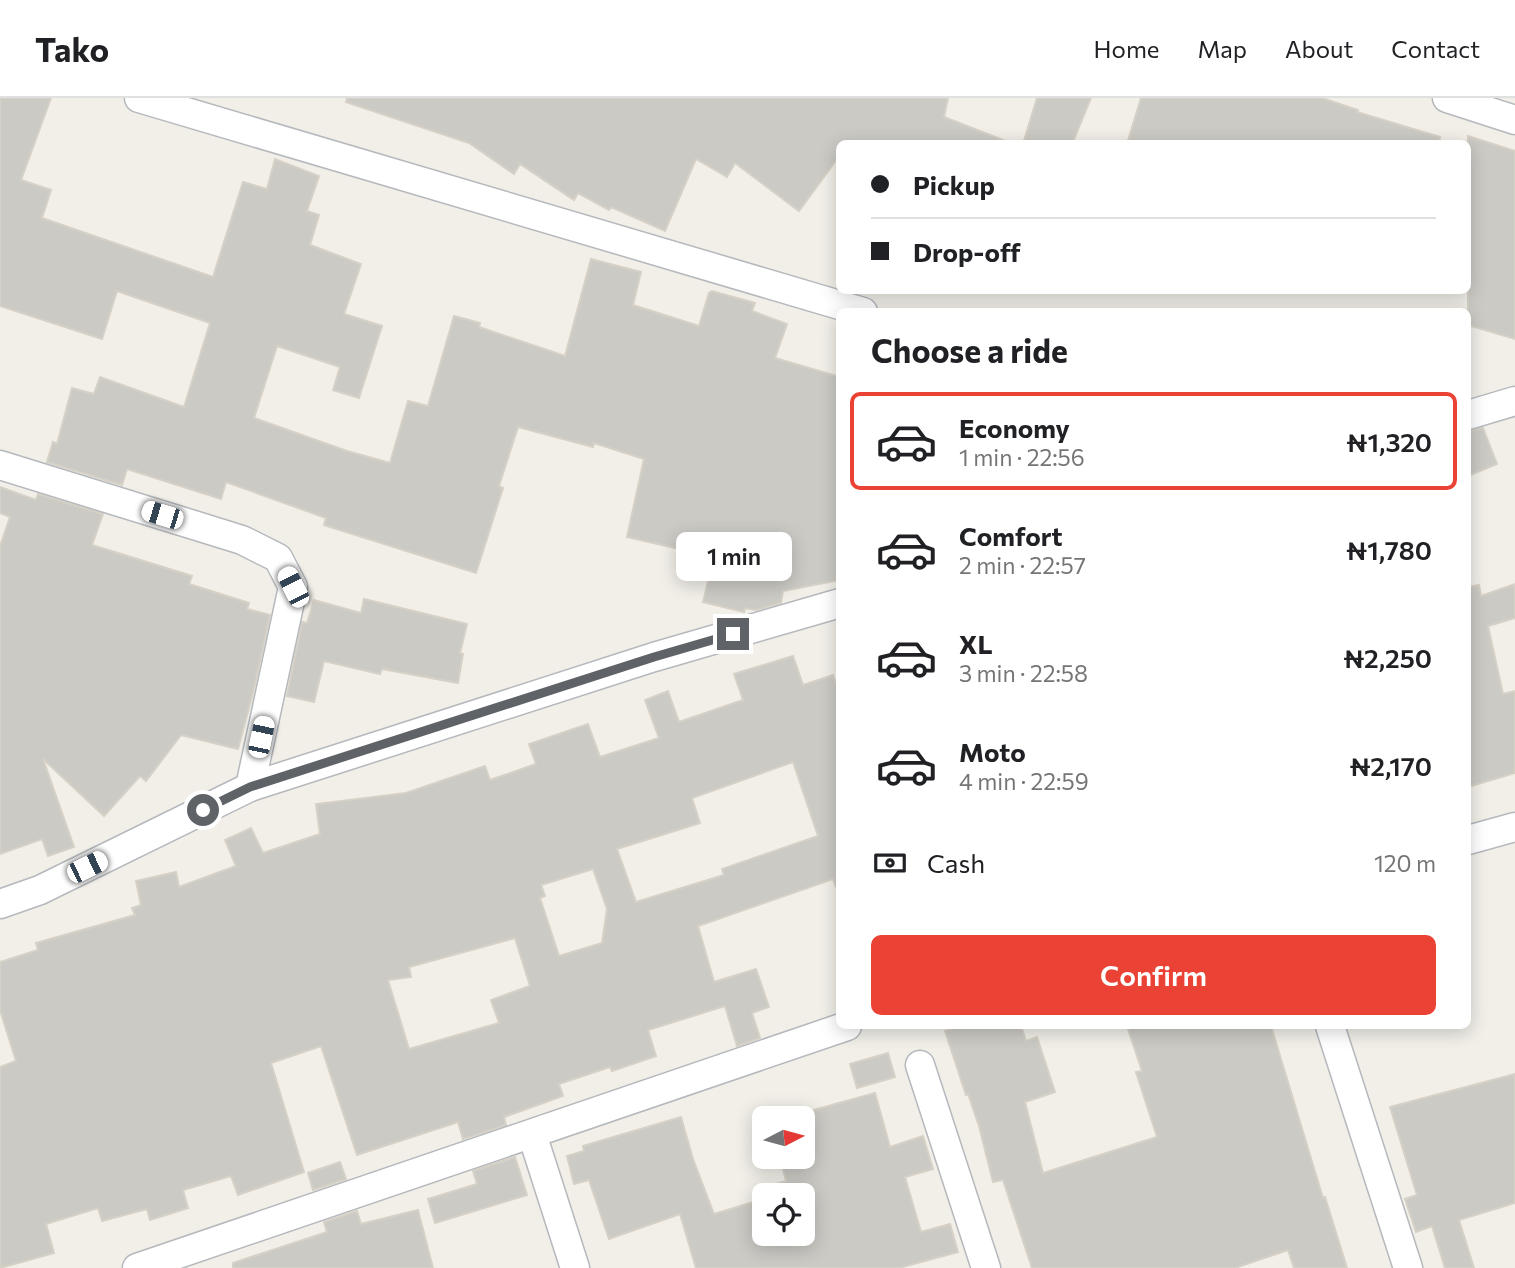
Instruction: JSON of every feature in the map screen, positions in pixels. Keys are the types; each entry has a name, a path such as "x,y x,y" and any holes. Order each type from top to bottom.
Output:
{"street":[{"path":"139,98 849,308"},
{"path":"1447,98 1515,120"},
{"path":"1471,414 1515,401"},
{"path":"0,465 242,540 278,558 293,587 250,787"},
{"path":"0,904 40,890 250,787 654,657 836,604"},
{"path":"1471,839 1515,827"},
{"path":"148,1266 838,1029"},
{"path":"1331,1029 1408,1268"},
{"path":"920,1065 986,1268"},
{"path":"532,1134 575,1268"}],"building":[{"path":"0,98 51,98 21,180 51,190 42,218 213,277 243,182 267,189 275,159 319,176 307,211 319,215 310,245 361,264 344,314 382,326 359,398 333,390 340,367 277,346 254,418 347,451 390,463 408,401 428,406 454,316 480,323 479,327 565,356 591,259 641,272 633,305 699,326 709,293 712,291 755,303 752,311 787,324 775,358 836,376 836,581 783,591 781,603 756,610 745,608 744,612 703,602 714,557 627,537 644,459 594,443 593,447 518,427 499,486 503,488 476,573 324,525 326,518 226,482 221,499 127,469 122,485 47,462 53,442 57,444 72,388 94,394 100,377 184,407 210,323 117,291 102,339 0,306"},
{"path":"347,98 948,98 944,117 1003,140 836,140 836,160 799,211 735,163 727,177 696,159 665,231 611,207 609,210 578,193 574,200 520,164 514,174 469,143 346,102"},
{"path":"1037,98 1091,98 1074,140 1024,140"},
{"path":"1141,98 1322,98 1358,110 1357,112 1440,137 1440,140 1128,140"},
{"path":"1468,136 1515,151 1515,339 1471,326 1468,294 1471,294 1471,140 1468,140"},
{"path":"1483,428 1497,464 1471,475 1471,430"},
{"path":"0,487 36,500 38,494 103,514 92,545 192,576 189,584 249,603 247,609 270,615 238,749 181,735 146,781 140,776 104,816 43,759 74,847 48,856 42,839 0,854 0,546 10,517 0,513"},
{"path":"1515,584 1515,618 1488,626 1503,694 1515,691 1515,773 1471,786 1471,586 1479,585 1481,596"},
{"path":"364,599 467,624 460,653 463,654 458,683 382,669 380,674 324,661 314,702 287,696 302,622 307,623 314,600 361,613"},
{"path":"793,656 803,685 833,675 836,684 836,887 833,879 698,926 714,982 756,969 769,1007 752,1013 760,1038 737,1046 725,1006 648,1030 656,1056 612,1071 610,1067 559,1084 563,1096 504,1117 506,1125 463,1139 458,1122 357,1155 321,1046 271,1063 304,1172 238,1195 231,1176 183,1190 188,1208 150,1220 147,1209 102,1221 98,1208 46,1224 54,1253 0,1268 0,1067 16,1061 0,1010 0,962 38,950 36,943 135,915 132,908 141,905 136,881 176,872 179,887 236,866 225,840 251,828 263,853 320,834 316,804 406,793 485,766 490,780 536,764 529,744 588,724 600,757 659,738 645,700 668,691 679,722 743,700 734,674","holes":["793,762 818,836 722,869 724,875 636,902 617,849 700,823 692,798","593,869 607,909 602,943 559,956 540,898 545,896 541,885","515,938 530,986 491,1000 499,1023 409,1049 388,980 411,977 409,967"]},
{"path":"1022,1029 1026,1041 1037,1037 1055,1092 1025,1102 1043,1173 1157,1137 1136,1072 1142,1071 1128,1029 1272,1029 1347,1268 1294,1268 1288,1250 1235,1268 1032,1268 1003,1180 993,1182 979,1126 945,1031"},
{"path":"888,1053 895,1077 857,1088 850,1064"},
{"path":"1515,1074 1515,1203 1459,1220 1474,1268 1445,1268 1432,1226 1416,1232 1405,1199 1417,1195 1390,1107"},
{"path":"875,1093 890,1147 923,1136 933,1169 905,1177 921,1232 950,1224 958,1252 899,1268 696,1268 680,1214 609,1239 589,1180 574,1184 567,1156 584,1151 583,1146 681,1117 693,1159 714,1214 752,1202 752,1246 815,1246 815,1183 780,1183 786,1181 783,1169 816,1169 816,1109"},
{"path":"515,1157 527,1195 435,1223 428,1199 477,1184 473,1171"},
{"path":"340,1162 346,1179 313,1190 308,1173"},
{"path":"418,1210 433,1268 233,1268 233,1263 327,1232 324,1222 357,1211 361,1224"}],"route":[{"path":"203,810 250,787 733,634"}]}
